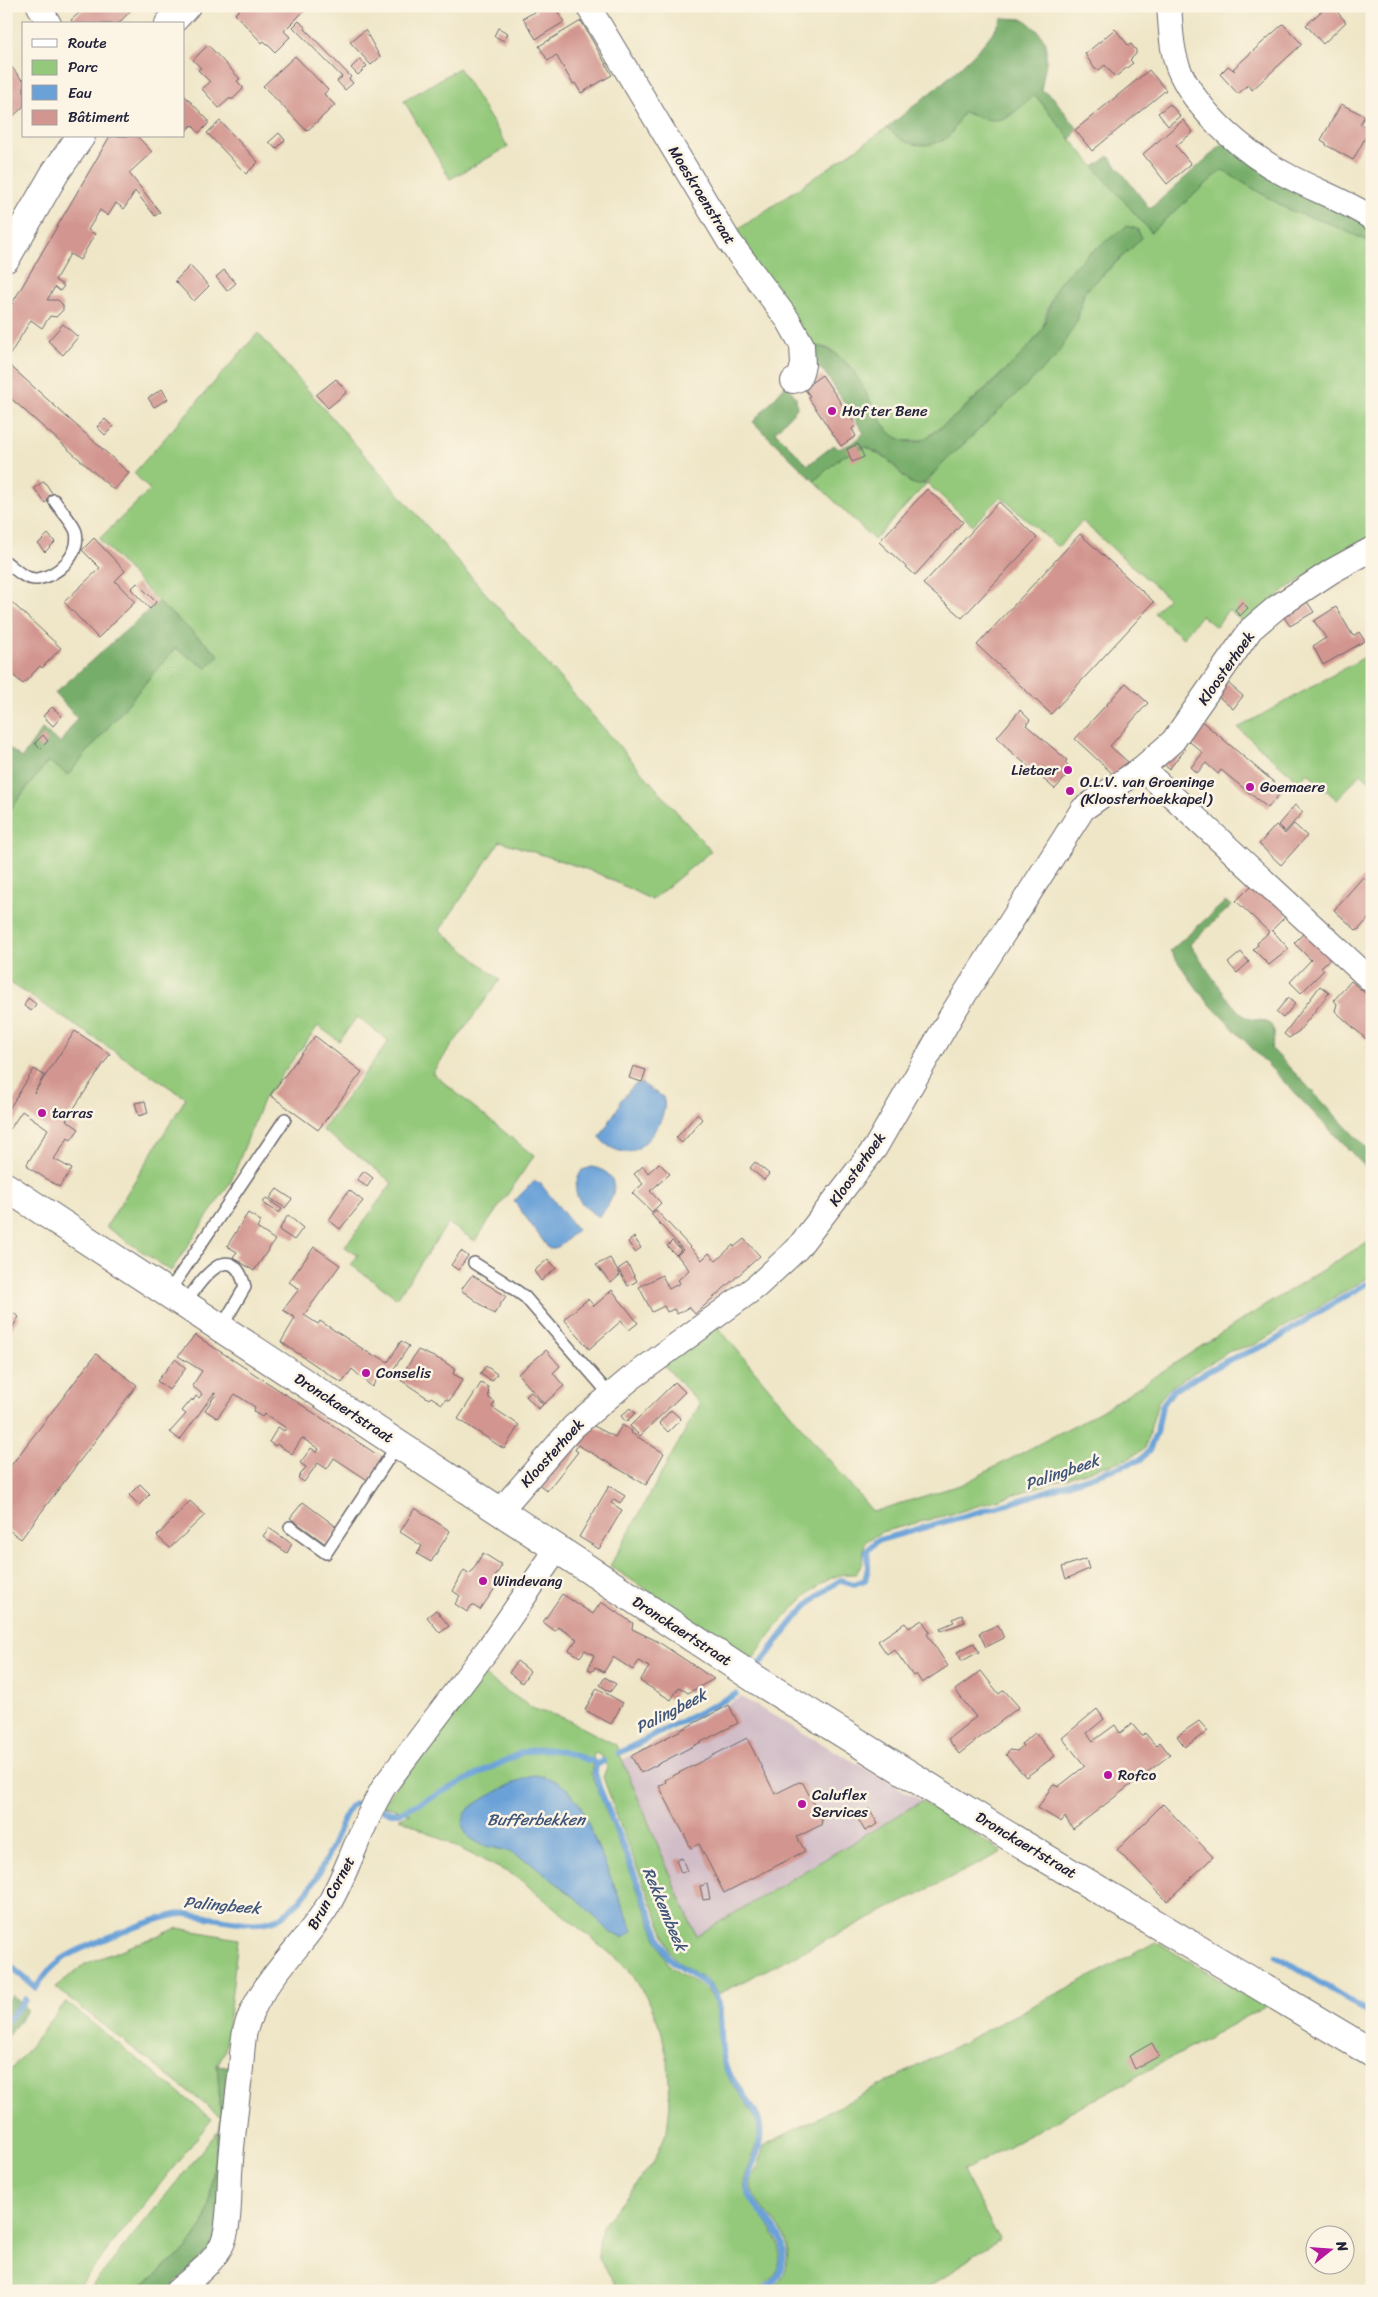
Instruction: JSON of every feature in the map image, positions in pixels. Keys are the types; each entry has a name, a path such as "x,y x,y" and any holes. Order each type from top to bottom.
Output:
{"main road":[{"path":"171,22 186,6"},
{"path":"6,258 55,173 80,138"},
{"name":"Dronckaertstraat","path":"6,1187 757,1680 997,1828 1372,2053"}],"street":[{"path":"39,6 48,22"},
{"name":"Moeskroenstraat","path":"588,6 729,241 788,320 798,337 802,345 803,365 799,379 793,381"},
{"path":"1169,6 1171,36 1180,73 1206,112 1248,150 1289,177 1349,204 1372,218"},
{"name":"Kloosterhoek","path":"500,1511 573,1427 610,1395 688,1335 757,1286 797,1249 875,1148 954,1011 1083,809 1142,768 1173,742 1251,629 1276,607 1332,570 1372,548"},
{"path":"1142,768 1372,981"},
{"name":"Brun Cornet","path":"177,2291 213,2259 223,2242 228,2209 232,2140 245,2031 255,2008 273,1978 318,1922 356,1846 370,1810 384,1786 490,1646 557,1549"}],"lane":[{"path":"6,562 22,575 36,579 56,571 70,559 75,549 76,532 54,500"},
{"path":"176,1298 285,1119"},
{"path":"474,1263 525,1297 610,1395"},
{"path":"176,1298 213,1268 222,1264 232,1265 242,1274 245,1287 222,1328"},
{"path":"290,1527 326,1553 398,1444"}],"shaded area":[{"path":"741,1697 922,1801 696,1936 622,1760"}],"green space":[{"path":"1002,18 1024,19 1038,31 1046,42 1046,62 1041,90 1052,96 1077,128 1071,140 1035,95 1003,119 987,119 964,112 948,136 931,144 919,145 907,142 887,128 966,62 993,32"},
{"path":"459,68 508,147 450,179 404,101"},
{"path":"1035,95 1071,140 1151,232 1222,170 1289,210 1328,223 1372,243 1372,536 1286,589 1247,625 1228,610 1216,627 1201,615 1183,638 1154,613 1168,598 1082,521 1058,547 1001,497 973,525 927,483 937,469 982,427 1077,321 1084,293 1142,238 1137,229 1048,307 1042,330 1025,352 954,417 923,440 905,441 894,437 882,423 852,368 830,349 818,346 810,360 730,235 887,128 907,142 943,141 951,133 957,121 965,112 979,118 1007,118"},
{"path":"1224,143 1372,228 1372,243 1328,223 1289,210 1222,170 1151,232 1094,167 1109,156 1150,209"},
{"path":"1127,226 1137,229 1142,238 1084,292 1077,321 1055,358 923,483 917,485 907,480 890,461 866,447 841,457 814,481 753,422 786,385 796,397 797,408 775,432 808,465 834,445 839,449 854,442 864,433 825,373 810,360 818,346 835,353 848,365 883,423 892,434 907,441 915,442 922,440 966,407 1020,356 1041,331 1054,293 1060,282 1083,259"},
{"path":"258,333 711,851 652,900 595,872 500,841 440,930 500,980 432,1073 534,1156 475,1241 448,1223 397,1298 351,1265 358,1255 345,1247 392,1183 367,1162 322,1130 389,1041 357,1017 339,1041 318,1026 263,1100 231,1181 171,1271 106,1227 186,1098 6,980 6,815 49,760 68,775 175,648 207,668 218,655 158,602 99,539 150,490 134,473"},
{"path":"866,447 888,460 910,483 927,483 874,540 814,481 841,457"},
{"path":"158,602 219,655 207,668 175,648 68,775 48,761 6,815 6,746 22,758 42,729 60,743 77,718 55,693"},
{"path":"1372,653 1372,784 1361,773 1337,800 1307,772 1299,782 1238,728"},
{"path":"1226,901 1231,906 1190,944 1232,1004 1240,1012 1246,1017 1265,1021 1271,1025 1274,1038 1271,1048 1372,1154 1372,1174 1204,998 1170,951"},
{"path":"1372,1239 1372,1273 1366,1279 1254,1345 1230,1351 1170,1387 1158,1402 1145,1448 1130,1458 955,1513 881,1532 865,1542 862,1563 856,1574 837,1576 815,1589 779,1624 753,1659 610,1566 700,1404 662,1363 717,1326 873,1512 963,1484 1101,1411"},
{"path":"481,1674 534,1709 564,1718 616,1745 696,1936 922,1801 1002,1852 718,1994 707,1980 678,1962 670,1952 603,1777 607,1767 601,1755 594,1753 591,1774 664,1956 673,1968 704,1988 712,1997 715,2005 719,2051 723,2068 731,2083 752,2112 758,2127 756,2144 744,2185 750,2200 776,2237 780,2254 776,2271 758,2291 620,2291 599,2259 598,2242 603,2225 653,2163 667,2131 670,2103 668,2061 661,2030 651,2005 628,1968 517,1877 399,1818 411,1814 382,1805","holes":["567,1788 580,1805 633,1931 611,1933 578,1900 531,1863 508,1851 482,1845"]},
{"path":"178,1928 238,1939 225,2051 217,2065 221,2117 55,1987 85,1964"},
{"path":"1156,1942 1266,2006 963,2171 999,2239 922,2291 770,2291 783,2274 788,2249 786,2239 781,2230 757,2200 751,2186 761,2159 763,2146"},
{"path":"12,1995 28,2010 6,2038 6,2001"},
{"path":"66,2002 212,2119 75,2291 6,2291 6,2076"},
{"path":"217,2065 234,2067 215,2244 167,2291 136,2291 186,2250 203,2225 209,2205 221,2117"},
{"path":"218,2131 209,2205 203,2225 186,2250 136,2291 88,2291"}],"water":[{"path":"641,1083 663,1097 665,1104 660,1121 643,1145 629,1152 614,1149 600,1137 620,1101 635,1084"},
{"path":"592,1167 602,1170 609,1175 613,1181 614,1188 609,1203 598,1217 581,1202 576,1191 578,1178 582,1170"},
{"path":"534,1181 540,1183 577,1230 558,1247 549,1249 514,1201"},
{"name":"Bufferbekken","path":"534,1775 549,1778 561,1784 580,1805 633,1931 623,1938 611,1933 578,1900 531,1863 508,1851 482,1845 468,1837 462,1825 465,1814 470,1809 497,1791"}],"building":[{"path":"87,6 135,6 120,22 72,22 71,20"},
{"path":"243,6 309,6 284,31 290,37 275,52 264,41 262,43 235,14"},
{"path":"534,6 554,6 564,22 536,39 523,18 537,11"},
{"path":"1327,6 1332,6 1346,22 1323,44 1306,25"},
{"path":"299,21 351,77 349,79 353,83 345,90 337,81 342,77 293,27"},
{"path":"581,21 612,75 581,93 575,83 573,84 556,55 548,61 539,46"},
{"path":"1283,24 1302,44 1252,90 1248,85 1238,94 1220,74 1228,66 1235,71 1233,69"},
{"path":"498,28 508,33 504,41 494,36"},
{"path":"1115,29 1128,45 1131,44 1136,50 1136,54 1130,60 1133,63 1115,77 1105,65 1099,70 1095,69 1085,54"},
{"path":"365,30 380,57 371,65 350,42"},
{"path":"208,45 240,79 237,81 243,87 233,99 229,99 219,108 202,89 210,82 198,70 201,68 193,60"},
{"path":"295,56 328,90 324,94 335,105 307,131 263,86"},
{"path":"360,59 367,66 358,75 351,68"},
{"path":"10,65 22,80 22,108 9,120 6,117 6,69"},
{"path":"1149,70 1166,90 1092,151 1075,130"},
{"path":"185,96 208,120 208,124 199,133 192,125 185,131"},
{"path":"1170,104 1180,116 1168,126 1158,113"},
{"path":"1341,104 1365,116 1360,124 1370,129 1353,160 1326,145 1321,140"},
{"path":"1183,120 1193,132 1176,146 1191,164 1167,184 1143,154"},
{"path":"220,121 258,162 246,174 207,133"},
{"path":"279,133 285,140 276,149 269,142"},
{"path":"109,138 139,138 152,152 129,173 160,212 155,216 135,191 124,209 116,203 108,216 100,210 88,230 95,234 80,260 70,254 55,280 64,286 60,291 55,287 47,300 58,300 63,305 63,310 56,317 50,316 42,328 31,320 6,361 6,314"},
{"path":"190,266 209,286 194,301 175,281"},
{"path":"224,270 236,283 227,291 216,277"},
{"path":"63,324 78,337 63,355 48,341"},
{"path":"6,362 129,473 114,490 6,394"},
{"name":"Hof ter Bene","path":"822,375 856,425 852,429 856,436 841,446 804,388"},
{"path":"336,379 347,392 328,408 316,395"},
{"path":"162,389 168,399 154,407 148,398"},
{"path":"105,419 113,427 105,435 97,427"},
{"path":"858,444 864,457 852,462 847,449"},
{"path":"44,481 54,496 45,503 34,488"},
{"path":"927,489 963,522 915,575 879,542"},
{"path":"999,502 1037,538 962,618 923,584"},
{"path":"48,534 55,542 45,552 38,544"},
{"path":"1080,534 1154,602 1051,714 977,645"},
{"path":"94,538 125,571 115,581 135,602 98,638 64,602 100,568 82,550"},
{"path":"137,583 156,602 150,609 131,589"},
{"path":"1303,596 1314,612 1290,626 1280,611"},
{"path":"6,597 61,648 23,684 6,669"},
{"path":"1242,602 1248,608 1240,616 1235,610"},
{"path":"1336,607 1353,636 1359,632 1365,641 1323,665 1313,646 1326,638 1314,621"},
{"path":"1222,678 1243,696 1233,709 1213,692"},
{"path":"1126,683 1148,703 1110,746 1128,762 1115,776 1075,739"},
{"path":"52,707 62,716 53,726 43,716"},
{"path":"1020,710 1030,720 1026,725 1067,760 1065,763 1072,770 1055,789 1009,750 997,737"},
{"path":"1198,718 1283,790 1268,808 1221,770 1218,774 1206,763 1197,773 1191,767 1203,753 1183,736"},
{"path":"43,735 48,741 40,749 35,743"},
{"path":"1178,743 1185,750 1169,769 1161,762"},
{"path":"1295,805 1303,812 1285,832 1278,825"},
{"path":"1294,824 1307,836 1281,865 1259,844 1276,825 1285,834"},
{"path":"1363,877 1372,885 1372,915 1357,931 1334,910"},
{"path":"1255,882 1288,914 1272,930 1289,949 1269,965 1253,949 1269,932 1236,901"},
{"path":"1305,932 1335,954 1321,967 1324,970 1301,993 1290,982 1311,960 1294,943"},
{"path":"1241,952 1249,962 1237,973 1228,963"},
{"path":"1351,981 1372,999 1372,1032 1366,1039 1335,1011 1337,1004 1334,1000"},
{"path":"1320,986 1329,993 1299,1031 1289,1038 1284,1034"},
{"path":"28,998 36,1004 31,1011 24,1006"},
{"path":"1288,998 1295,1004 1283,1018 1276,1012"},
{"path":"75,1031 110,1054 66,1120 79,1129 71,1140 68,1138 54,1159 72,1169 59,1187 29,1168 27,1164 48,1129 22,1111 10,1129 6,1126 6,1107 9,1109 34,1069 44,1075 34,1093"},
{"path":"315,1036 362,1072 318,1130 270,1095"},
{"path":"633,1066 646,1070 642,1082 629,1078"},
{"path":"145,1101 148,1113 139,1116 135,1103"},
{"path":"697,1114 702,1119 682,1143 676,1138"},
{"path":"755,1162 769,1174 764,1180 750,1168"},
{"path":"659,1163 670,1174 650,1191 661,1203 652,1212 632,1193 643,1184 634,1174 643,1166 648,1173"},
{"path":"364,1171 373,1178 367,1187 357,1180"},
{"path":"277,1189 292,1199 285,1208 270,1198"},
{"path":"349,1190 363,1201 340,1229 329,1220"},
{"path":"266,1198 282,1209 279,1213 263,1203"},
{"path":"656,1210 702,1260 709,1253 716,1261 733,1245 734,1247 744,1239 760,1256 695,1314 689,1307 677,1314 674,1309 667,1312 664,1306 652,1312 639,1287 662,1275 669,1289 680,1283 678,1280 689,1270 677,1255 683,1250 651,1214"},
{"path":"248,1213 261,1221 257,1228 275,1240 254,1271 233,1257 237,1252 227,1246"},
{"path":"288,1215 303,1228 294,1240 279,1230"},
{"path":"634,1237 641,1248 635,1252 628,1242"},
{"path":"672,1241 681,1250 676,1255 667,1246"},
{"path":"314,1247 340,1265 304,1315 318,1324 320,1321 375,1357 376,1355 388,1362 401,1341 409,1346 391,1373 384,1368 372,1387 352,1369 342,1383 281,1342 295,1318 283,1310 299,1289 289,1282"},
{"path":"461,1251 468,1256 458,1270 451,1265"},
{"path":"610,1258 620,1275 611,1283 596,1265"},
{"path":"548,1259 556,1268 541,1281 534,1271"},
{"path":"627,1263 637,1281 628,1286 618,1269"},
{"path":"472,1275 506,1296 494,1314 461,1290"},
{"path":"612,1290 638,1323 629,1330 621,1321 589,1349 564,1319 588,1299 594,1306"},
{"path":"6,1308 19,1317 6,1337"},
{"path":"195,1335 384,1459 369,1481 334,1458 327,1469 318,1463 304,1482 298,1478 306,1467 300,1463 311,1448 317,1453 319,1449 302,1438 292,1454 277,1444 275,1446 269,1442 278,1427 284,1431 286,1428 265,1414 262,1417 253,1411 255,1407 235,1394 217,1418 205,1410 216,1394 214,1393 180,1440 170,1432 186,1414 182,1411 192,1399 193,1401 196,1396 199,1398 202,1394 192,1386 202,1371 178,1356"},
{"path":"418,1350 443,1361 455,1369 453,1374 463,1379 449,1401 446,1399 442,1404 431,1397 429,1399 399,1379"},
{"path":"546,1350 560,1366 553,1373 564,1386 544,1404 518,1374"},
{"path":"96,1354 137,1385 21,1539 6,1528 6,1472"},
{"path":"175,1359 186,1368 169,1390 157,1381"},
{"path":"486,1366 497,1374 492,1381 480,1374"},
{"path":"675,1382 685,1392 640,1436 630,1426"},
{"path":"481,1383 488,1387 489,1398 495,1402 492,1407 519,1425 504,1449 458,1419"},
{"path":"531,1392 543,1405 538,1409 526,1396"},
{"path":"630,1408 635,1413 626,1422 621,1416"},
{"path":"671,1410 681,1419 668,1432 659,1423"},
{"path":"590,1424 615,1437 622,1425 632,1431 631,1433 664,1453 646,1485 578,1445 575,1450 578,1452 547,1491 535,1481"},
{"path":"140,1484 150,1494 139,1505 129,1495"},
{"path":"609,1486 625,1496 620,1503 614,1499 611,1503 622,1510 599,1549 579,1537"},
{"path":"190,1501 205,1515 170,1548 157,1536"},
{"path":"303,1502 338,1528 327,1545 290,1518"},
{"path":"415,1508 450,1531 431,1562 417,1554 422,1546 400,1532"},
{"path":"269,1528 292,1544 287,1553 263,1536"},
{"name":"Windevang","path":"483,1553 502,1565 495,1577 500,1581 480,1610 472,1605 467,1612 455,1604 460,1596 453,1591 464,1570 470,1574"},
{"path":"1086,1559 1089,1569 1066,1579 1062,1567"},
{"path":"562,1594 593,1614 601,1602 633,1623 632,1629 657,1641 714,1679 688,1693 679,1687 671,1700 640,1681 649,1667 639,1661 633,1670 613,1657 604,1672 595,1667 593,1671 588,1669 594,1655 585,1650 580,1657 569,1650 577,1639 558,1627 555,1631 543,1622"},
{"path":"436,1610 449,1626 440,1633 427,1617"},
{"path":"962,1615 965,1622 941,1631 940,1628 954,1622 952,1619"},
{"path":"922,1620 930,1632 927,1634 948,1666 922,1683 916,1674 913,1676 894,1649 887,1654 878,1641 905,1623 909,1628"},
{"path":"998,1625 1004,1638 986,1647 979,1633"},
{"path":"974,1643 979,1652 962,1661 957,1652"},
{"path":"517,1661 530,1671 522,1683 509,1673"},
{"path":"981,1671 999,1694 1004,1690 1019,1707 959,1754 948,1739 976,1717 955,1690"},
{"path":"605,1677 616,1684 610,1692 600,1685"},
{"path":"597,1688 623,1703 611,1724 585,1710"},
{"path":"729,1705 738,1723 641,1773 631,1756"},
{"name":"Rofco","path":"1097,1709 1104,1719 1087,1733 1093,1741 1115,1725 1120,1733 1132,1724 1142,1736 1145,1733 1156,1746 1160,1742 1170,1755 1073,1829 1065,1817 1061,1822 1038,1808 1053,1784 1058,1787 1085,1766 1062,1738"},
{"path":"1199,1721 1208,1731 1185,1747 1177,1736"},
{"path":"1035,1733 1055,1756 1026,1777 1006,1755 1009,1750 1017,1751 1023,1746 1021,1744"},
{"path":"747,1738 775,1794 799,1782 803,1783 822,1820 821,1825 797,1837 805,1851 724,1893 699,1844 691,1848 659,1786 666,1782 665,1780"},
{"path":"1163,1804 1213,1857 1167,1901 1117,1850"},
{"path":"869,1809 878,1824 865,1831 856,1816"},
{"path":"682,1858 687,1871 681,1873 676,1860"},
{"path":"707,1884 710,1899 703,1900 700,1886"},
{"path":"1152,2043 1159,2056 1135,2069 1129,2056"}],"waterway":[{"name":"Palingbeek","path":"760,1664 805,1607 815,1598 841,1580 854,1584 865,1580 868,1568 867,1551 876,1541 1011,1503 1140,1460 1149,1451 1157,1431 1162,1406 1173,1390 1229,1360 1271,1343 1312,1316 1372,1281"},
{"name":"Palingbeek","path":"619,1753 736,1694"},
{"name":"Palingbeek","path":"382,1809 391,1813 399,1813 521,1753 531,1750 558,1751 594,1762 596,1765 604,1761"},
{"name":"Rekkembeek","path":"596,1765 595,1773 599,1787 667,1955 672,1961 711,1989 715,1996 720,2013 722,2051 726,2068 755,2111 758,2119 760,2127 759,2144 749,2177 748,2190 752,2199 776,2230 783,2248 783,2259 779,2273 764,2291"},
{"name":"Palingbeek","path":"6,1962 36,1988 48,1971 64,1958 105,1939 160,1919 185,1914 235,1922 261,1923 272,1921 295,1906 306,1894 330,1852 349,1807 354,1804 364,1804"},
{"path":"1276,1956 1372,2014"},
{"name":"Palingbeek","path":"6,2022 25,2000"}],"place":[{"name":"Hof ter Bene","path":"832,411"},
{"name":"Lietaer","path":"1068,770"},
{"name":"Goemaere","path":"1250,787"},
{"name":"O.L.V. van Groeninge (Kloosterhoekkapel)","path":"1070,791"},
{"name":"tarras","path":"42,1113"},
{"name":"Conselis","path":"366,1373"},
{"name":"Windevang","path":"483,1581"},
{"name":"Rofco","path":"1108,1775"},
{"name":"Caluflex Services","path":"802,1804"}]}
